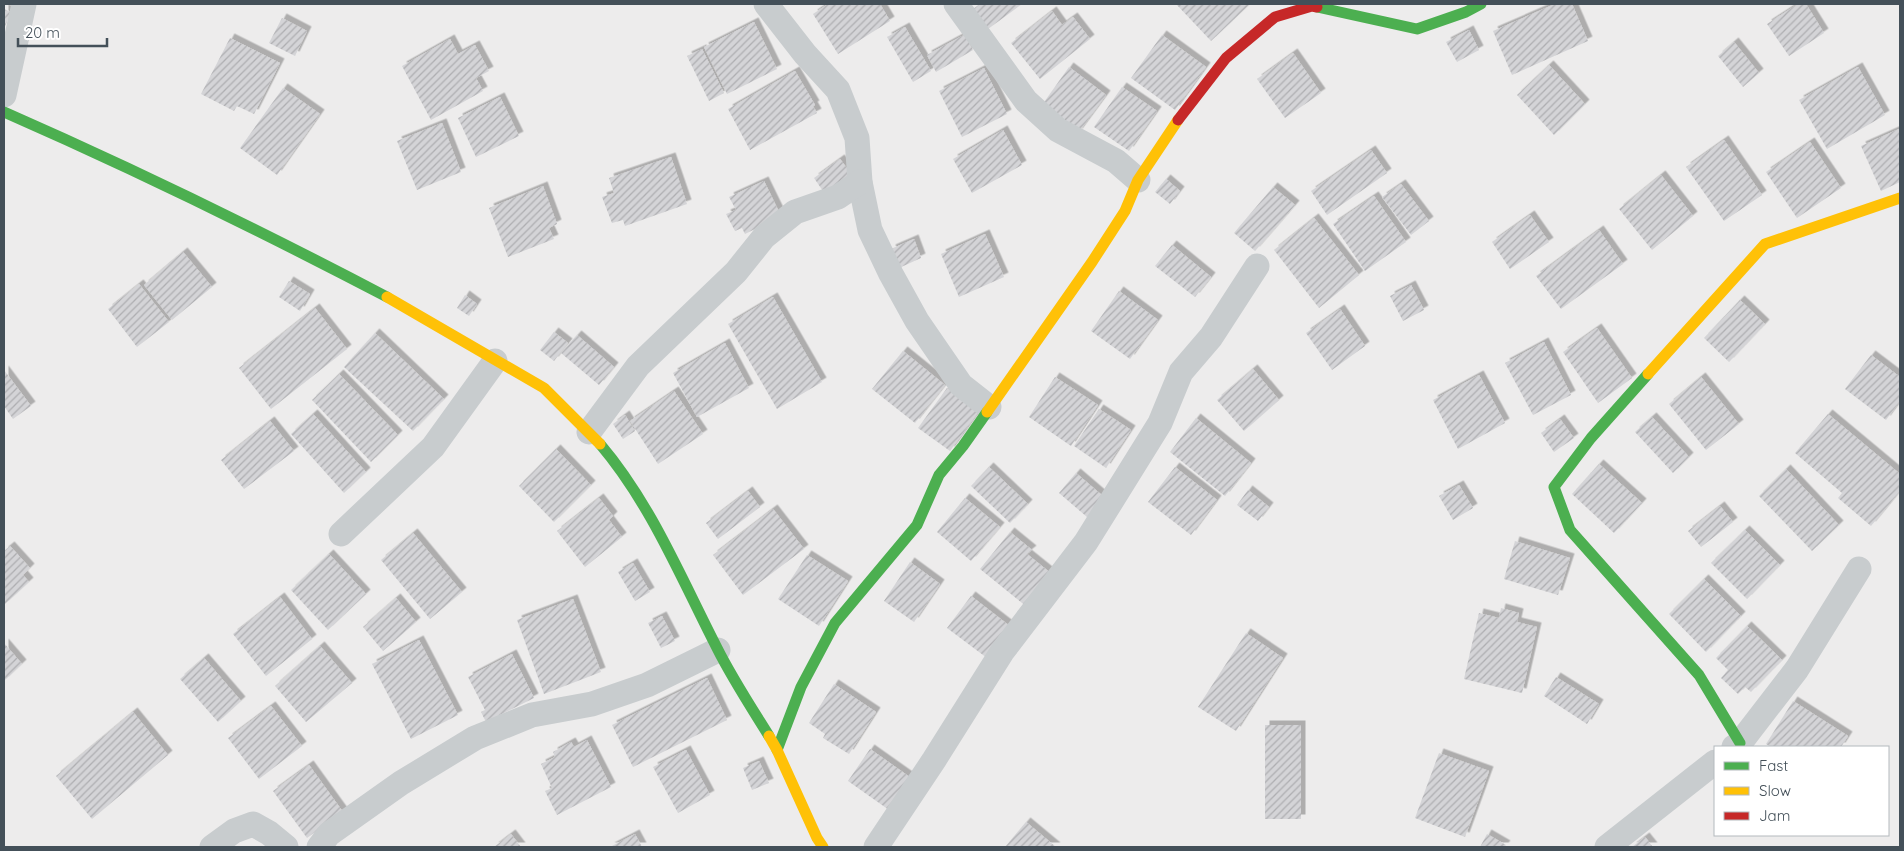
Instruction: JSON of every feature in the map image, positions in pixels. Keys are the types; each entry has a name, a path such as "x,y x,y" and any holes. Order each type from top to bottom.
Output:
{"street":[{"path":"4,96 24,4"},
{"path":"766,4 805,54 838,90 857,138 860,182 870,230 891,274 917,321 961,385 988,407"},
{"path":"956,4 1026,101 1058,130 1116,161 1138,180"},
{"path":"777,750 801,687 835,623 917,525 939,475 963,446 988,407 1092,262 1125,210 1138,180 1175,124 1226,58 1276,17 1312,5 1417,29 1466,12 1482,4"},
{"path":"4,112 91,150 277,240 387,297 544,388 589,432 619,466 645,506 718,650 777,750 817,838 823,847"},
{"path":"589,432 638,366 736,272 764,238 795,212 838,197 860,182"},
{"path":"1860,569 1797,669 1737,745 1699,675 1570,530 1554,487 1591,438 1765,244 1900,198"},
{"path":"876,847 1002,652 1086,542 1160,423 1181,372 1210,337 1257,266"},
{"path":"341,534 433,447 496,361"},
{"path":"320,847 329,834 401,783 475,738 532,715 592,704 646,685 718,650"},
{"path":"1606,847 1714,763"},
{"path":"212,847 234,830 253,824 269,833 286,847"}],"building":[{"path":"828,4 880,4 890,21 838,54 813,14"},
{"path":"980,4 1022,4 988,29 973,9"},
{"path":"1176,4 1250,4 1211,41"},
{"path":"1555,4 1572,4 1588,41 1512,75 1493,31"},
{"path":"1798,4 1806,4 1824,33 1789,56 1767,24"},
{"path":"4,9 11,12 4,29"},
{"path":"1052,11 1062,25 1073,17 1090,39 1040,79 1011,43"},
{"path":"282,18 307,31 295,56 269,43"},
{"path":"754,22 777,69 727,94 704,47"},
{"path":"905,27 931,71 913,82 887,37"},
{"path":"1469,30 1479,50 1457,62 1446,42"},
{"path":"964,35 973,50 936,72 927,55"},
{"path":"1162,35 1206,67 1175,110 1131,78"},
{"path":"230,38 280,63 254,114 237,106 234,111 201,94"},
{"path":"450,39 458,54 475,45 489,71 476,78 483,91 431,120 402,66"},
{"path":"1734,42 1759,73 1743,87 1718,56"},
{"path":"702,49 724,93 709,101 687,56"},
{"path":"1293,53 1321,93 1285,118 1257,79"},
{"path":"1549,65 1585,104 1554,135 1517,95"},
{"path":"1069,67 1106,95 1078,133 1042,105"},
{"path":"1858,67 1885,115 1827,149 1799,100"},
{"path":"984,68 1007,114 962,137 939,91"},
{"path":"795,71 815,105 813,106 817,113 750,150 728,109"},
{"path":"1122,87 1157,111 1129,151 1094,127"},
{"path":"283,88 320,114 277,175 240,148"},
{"path":"500,97 519,136 476,157 458,118"},
{"path":"442,123 461,172 417,190 397,141"},
{"path":"1899,129 1900,182 1881,191 1861,146"},
{"path":"1003,130 1022,165 972,193 953,159"},
{"path":"1724,140 1762,195 1724,221 1686,167"},
{"path":"1810,142 1841,188 1797,218 1766,172"},
{"path":"1371,150 1387,173 1327,215 1311,191"},
{"path":"671,157 687,204 625,226 623,220 612,223 602,197 614,193 609,178"},
{"path":"840,159 854,178 827,197 814,178"},
{"path":"1661,175 1693,216 1652,250 1619,209"},
{"path":"1166,179 1180,191 1170,204 1155,192"},
{"path":"764,181 781,216 745,234 742,228 735,231 726,214 736,210 729,197"},
{"path":"1401,184 1429,221 1411,235 1382,197"},
{"path":"543,186 557,224 549,228 554,239 508,257 489,208"},
{"path":"1273,187 1295,205 1255,251 1234,233"},
{"path":"1374,196 1406,242 1365,271 1333,224"},
{"path":"1530,215 1549,242 1510,269 1492,242"},
{"path":"1314,218 1359,275 1319,308 1274,250"},
{"path":"1599,230 1623,264 1561,309 1536,276"},
{"path":"985,234 1004,277 959,297 941,254"},
{"path":"914,239 921,258 899,268 891,249"},
{"path":"1172,245 1211,277 1195,297 1155,266"},
{"path":"183,252 212,287 172,320 144,285"},
{"path":"289,281 310,294 300,311 279,297"},
{"path":"139,284 169,322 137,347 108,309"},
{"path":"1411,285 1424,310 1403,321 1390,296"},
{"path":"1119,291 1158,320 1130,359 1091,331"},
{"path":"465,295 477,304 469,316 457,308"},
{"path":"773,297 822,382 777,409 728,324"},
{"path":"1740,300 1765,324 1729,362 1704,338"},
{"path":"315,308 347,349 271,409 239,368"},
{"path":"1340,309 1365,346 1332,370 1306,333"},
{"path":"1597,328 1632,378 1598,403 1563,352"},
{"path":"554,332 568,343 554,361 540,350"},
{"path":"375,333 444,399 413,431 344,367"},
{"path":"577,335 614,367 599,385 561,353"},
{"path":"1544,342 1571,395 1533,415 1505,363"},
{"path":"725,343 749,388 697,417 673,373"},
{"path":"903,351 945,385 915,423 872,389"},
{"path":"1871,355 1900,377 1900,401 1886,420 1845,389"},
{"path":"1253,369 1279,400 1244,431 1217,400"},
{"path":"4,370 31,406 13,419 4,406"},
{"path":"339,374 398,435 371,462 312,400"},
{"path":"1479,375 1505,423 1458,449 1433,400"},
{"path":"1055,377 1098,405 1071,446 1029,417"},
{"path":"1701,377 1739,424 1706,450 1669,404"},
{"path":"947,388 979,411 950,451 918,428"},
{"path":"674,391 703,434 658,464 630,421"},
{"path":"1099,409 1131,430 1106,468 1074,446"},
{"path":"313,414 366,472 344,493 291,434"},
{"path":"1828,414 1900,474 1900,491 1871,526 1838,498 1842,493 1795,453"},
{"path":"625,415 635,431 623,439 613,424"},
{"path":"1652,417 1689,457 1673,473 1635,432"},
{"path":"1196,418 1251,463 1225,496 1170,452"},
{"path":"1560,419 1574,438 1554,452 1541,433"},
{"path":"270,421 294,451 244,489 221,460"},
{"path":"556,449 591,485 554,522 519,486"},
{"path":"1599,464 1642,503 1614,533 1572,494"},
{"path":"989,467 1028,504 1010,523 971,486"},
{"path":"1175,467 1217,500 1191,535 1148,502"},
{"path":"1786,469 1839,525 1812,551 1759,496"},
{"path":"1076,473 1104,497 1087,517 1059,493"},
{"path":"1459,485 1473,508 1453,520 1439,496"},
{"path":"1248,490 1269,507 1258,521 1237,505"},
{"path":"748,491 760,507 718,539 706,523"},
{"path":"599,498 613,516 609,520 622,537 585,567 557,531"},
{"path":"965,498 1000,527 971,561 937,532"},
{"path":"1720,506 1733,522 1701,547 1688,531"},
{"path":"773,509 804,549 743,595 713,555"},
{"path":"1745,530 1780,565 1747,599 1711,563"},
{"path":"1010,532 1032,550 1027,554 1053,575 1027,607 980,569"},
{"path":"413,533 462,592 430,619 381,560"},
{"path":"1515,541 1570,558 1558,595 1504,579"},
{"path":"10,546 30,568 23,575 29,582 4,605 4,551"},
{"path":"329,554 366,594 328,630 291,590"},
{"path":"807,555 848,581 819,626 778,599"},
{"path":"910,562 940,584 914,622 884,601"},
{"path":"633,563 650,592 635,601 618,572"},
{"path":"1704,579 1741,616 1706,652 1669,614"},
{"path":"971,596 1011,627 987,658 947,628"},
{"path":"280,597 312,639 266,676 233,634"},
{"path":"396,598 416,622 383,651 363,627"},
{"path":"573,599 601,672 544,694 517,620"},
{"path":"1501,608 1519,613 1517,622 1537,627 1522,693 1464,679 1479,613 1499,618"},
{"path":"662,616 675,641 661,648 648,623"},
{"path":"1747,626 1782,660 1751,692 1745,687 1738,694 1721,678 1728,670 1716,658"},
{"path":"1246,633 1283,658 1236,731 1198,707"},
{"path":"419,640 458,715 411,739 372,664"},
{"path":"4,643 22,664 4,681"},
{"path":"320,646 352,683 306,722 275,686"},
{"path":"512,654 534,698 486,722 481,712 485,710 468,677"},
{"path":"204,658 241,701 218,722 180,679"},
{"path":"1556,677 1599,704 1587,724 1544,696"},
{"path":"707,678 727,720 633,767 612,725"},
{"path":"834,684 876,712 849,754 823,738 825,734 809,723"},
{"path":"1793,701 1848,736 1842,746 1769,746 1766,744"},
{"path":"271,706 302,746 259,779 228,738"},
{"path":"133,712 168,755 92,819 56,776"},
{"path":"1265,725 1301,725 1301,819 1265,819"},
{"path":"587,740 611,787 557,815 545,791 552,788 541,764 555,757 553,752 571,742 574,747"},
{"path":"870,749 911,778 889,810 848,781"},
{"path":"686,750 710,795 678,813 653,767"},
{"path":"1439,753 1489,771 1465,837 1415,818"},
{"path":"759,761 769,783 752,790 743,768"},
{"path":"309,765 343,812 307,838 273,791"},
{"path":"1026,822 1056,847 1005,847"},
{"path":"511,834 521,847 494,847"},
{"path":"635,834 642,847 610,847"},
{"path":"1487,834 1506,845 1504,847 1480,847"},
{"path":"1645,837 1653,847 1632,847"}],"traffic: fast":[{"path":"1317,7 1417,29 1466,12 1481,4"},
{"path":"4,112 197,201 387,297"},
{"path":"1648,374 1591,438 1554,487 1570,530 1699,675 1740,743"},
{"path":"777,750 801,687 835,623 917,525 939,475 963,446 987,412"},
{"path":"600,444 635,491 650,516 723,659 769,736"}],"traffic: slow":[{"path":"987,412 1092,262 1125,211 1138,180 1178,120"},
{"path":"1648,374 1765,244 1900,198"},
{"path":"387,297 544,388 600,444"},
{"path":"769,736 823,847"}],"traffic: jam":[{"path":"1178,120 1226,58 1275,17 1312,6 1317,7"}]}
